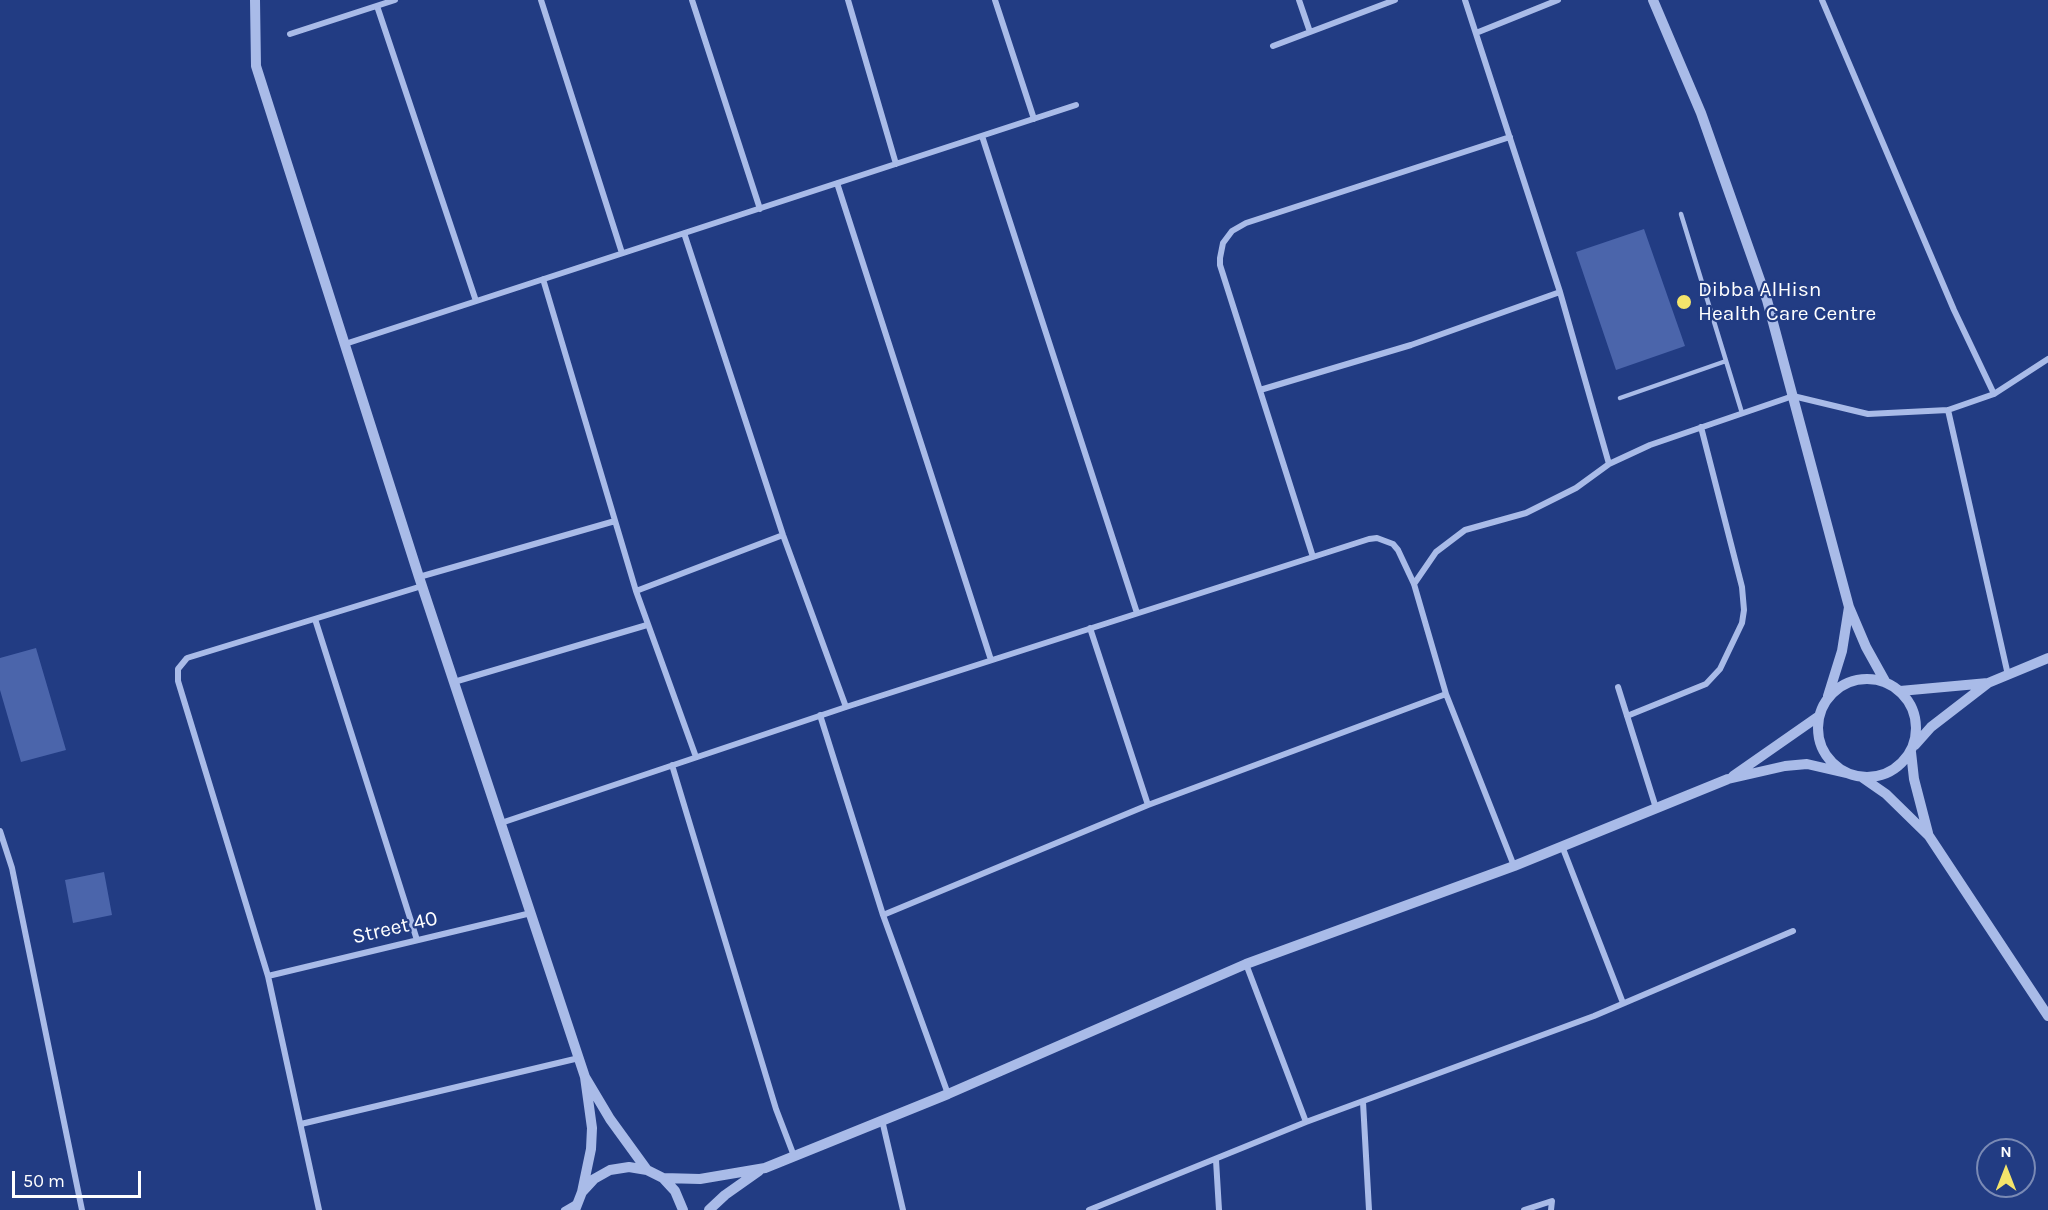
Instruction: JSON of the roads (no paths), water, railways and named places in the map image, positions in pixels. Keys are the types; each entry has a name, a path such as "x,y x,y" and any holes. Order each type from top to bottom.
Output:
{"street":[{"path":"255,0 256,66 420,582 585,1077 592,1128 591,1149 582,1192 575,1206 564,1210"},
{"path":"290,34 395,0"},
{"path":"541,0 622,253"},
{"path":"692,0 760,208"},
{"path":"848,0 896,164"},
{"path":"994,0 1034,119"},
{"path":"1299,0 1310,32"},
{"path":"1273,46 1395,0"},
{"path":"1465,0 1560,292 1609,464"},
{"path":"1476,33 1558,0"},
{"path":"1653,0 1705,124 1767,300 1849,607 1866,647 1886,683"},
{"path":"1822,0 1954,310 1994,394"},
{"path":"377,6 476,301"},
{"path":"345,344 1076,105"},
{"path":"982,136 1137,613"},
{"path":"1313,557 1220,265 1220,250 1226,237 1246,223 1510,137"},
{"path":"837,183 991,660"},
{"path":"684,233 783,535 846,707"},
{"path":"543,279 636,591 696,757"},
{"path":"1260,390 1411,345 1560,292"},
{"path":"1414,584 1436,552 1465,530 1526,513 1576,488 1609,464 1650,445 1793,396 1868,414 1948,410 1994,394 2048,359"},
{"path":"1948,410 2008,675"},
{"path":"1627,716 1706,684 1720,669 1742,623 1744,610 1742,587 1701,427"},
{"path":"319,1210 268,976 178,681 178,669 187,658 315,619 420,582 615,521"},
{"path":"636,591 783,535"},
{"path":"501,823 846,707 1369,539 1385,540 1398,550 1414,584 1446,694 1514,866"},
{"path":"1846,773 1832,763 1822,749 1818,733 1819,716 1842,651 1849,607"},
{"path":"315,619 417,940"},
{"path":"454,682 648,625"},
{"path":"1090,628 1148,805"},
{"path":"1862,778 1878,777 1893,771 1905,761 1931,727 1988,683 2048,658"},
{"path":"1826,700 1838,688 1853,681 1870,679 1886,683 1900,691 1910,703 1916,717 1917,733 1912,750 1914,779 1929,836"},
{"path":"1900,691 1988,683"},
{"path":"1618,687 1656,808"},
{"path":"883,915 1148,805 1446,694"},
{"path":"820,716 883,915 948,1094"},
{"path":"1728,779 1819,716"},
{"path":"709,1210 725,1195 765,1168 948,1094 1246,964 1514,866 1728,779 1785,766 1808,764 1846,773 1862,778 1886,794 1929,836 2048,1016"},
{"path":"672,765 766,1077 794,1156"},
{"path":"0,831 12,868 82,1210"},
{"path":"1562,846 1623,1003"},
{"name":"Street 40","path":"268,976 531,913"},
{"path":"1089,1210 1306,1122 1623,1003 1793,931"},
{"path":"1246,964 1306,1122"},
{"path":"301,1124 579,1058"},
{"path":"585,1077 610,1119 647,1170"},
{"path":"1363,1102 1369,1210"},
{"path":"882,1120 903,1210"},
{"path":"1216,1160 1218,1210"},
{"path":"582,1192 594,1179 610,1170 629,1167 647,1170 663,1178 675,1191 683,1210"},
{"path":"663,1178 700,1179 765,1168"},
{"path":"1524,1210 1552,1201 1551,1210"}],"lane":[{"path":"1681,214 1742,413"},
{"path":"1620,398 1726,361"}],"place":[{"name":"Dibba AlHisn Health Care Centre","path":"1684,302"}]}
